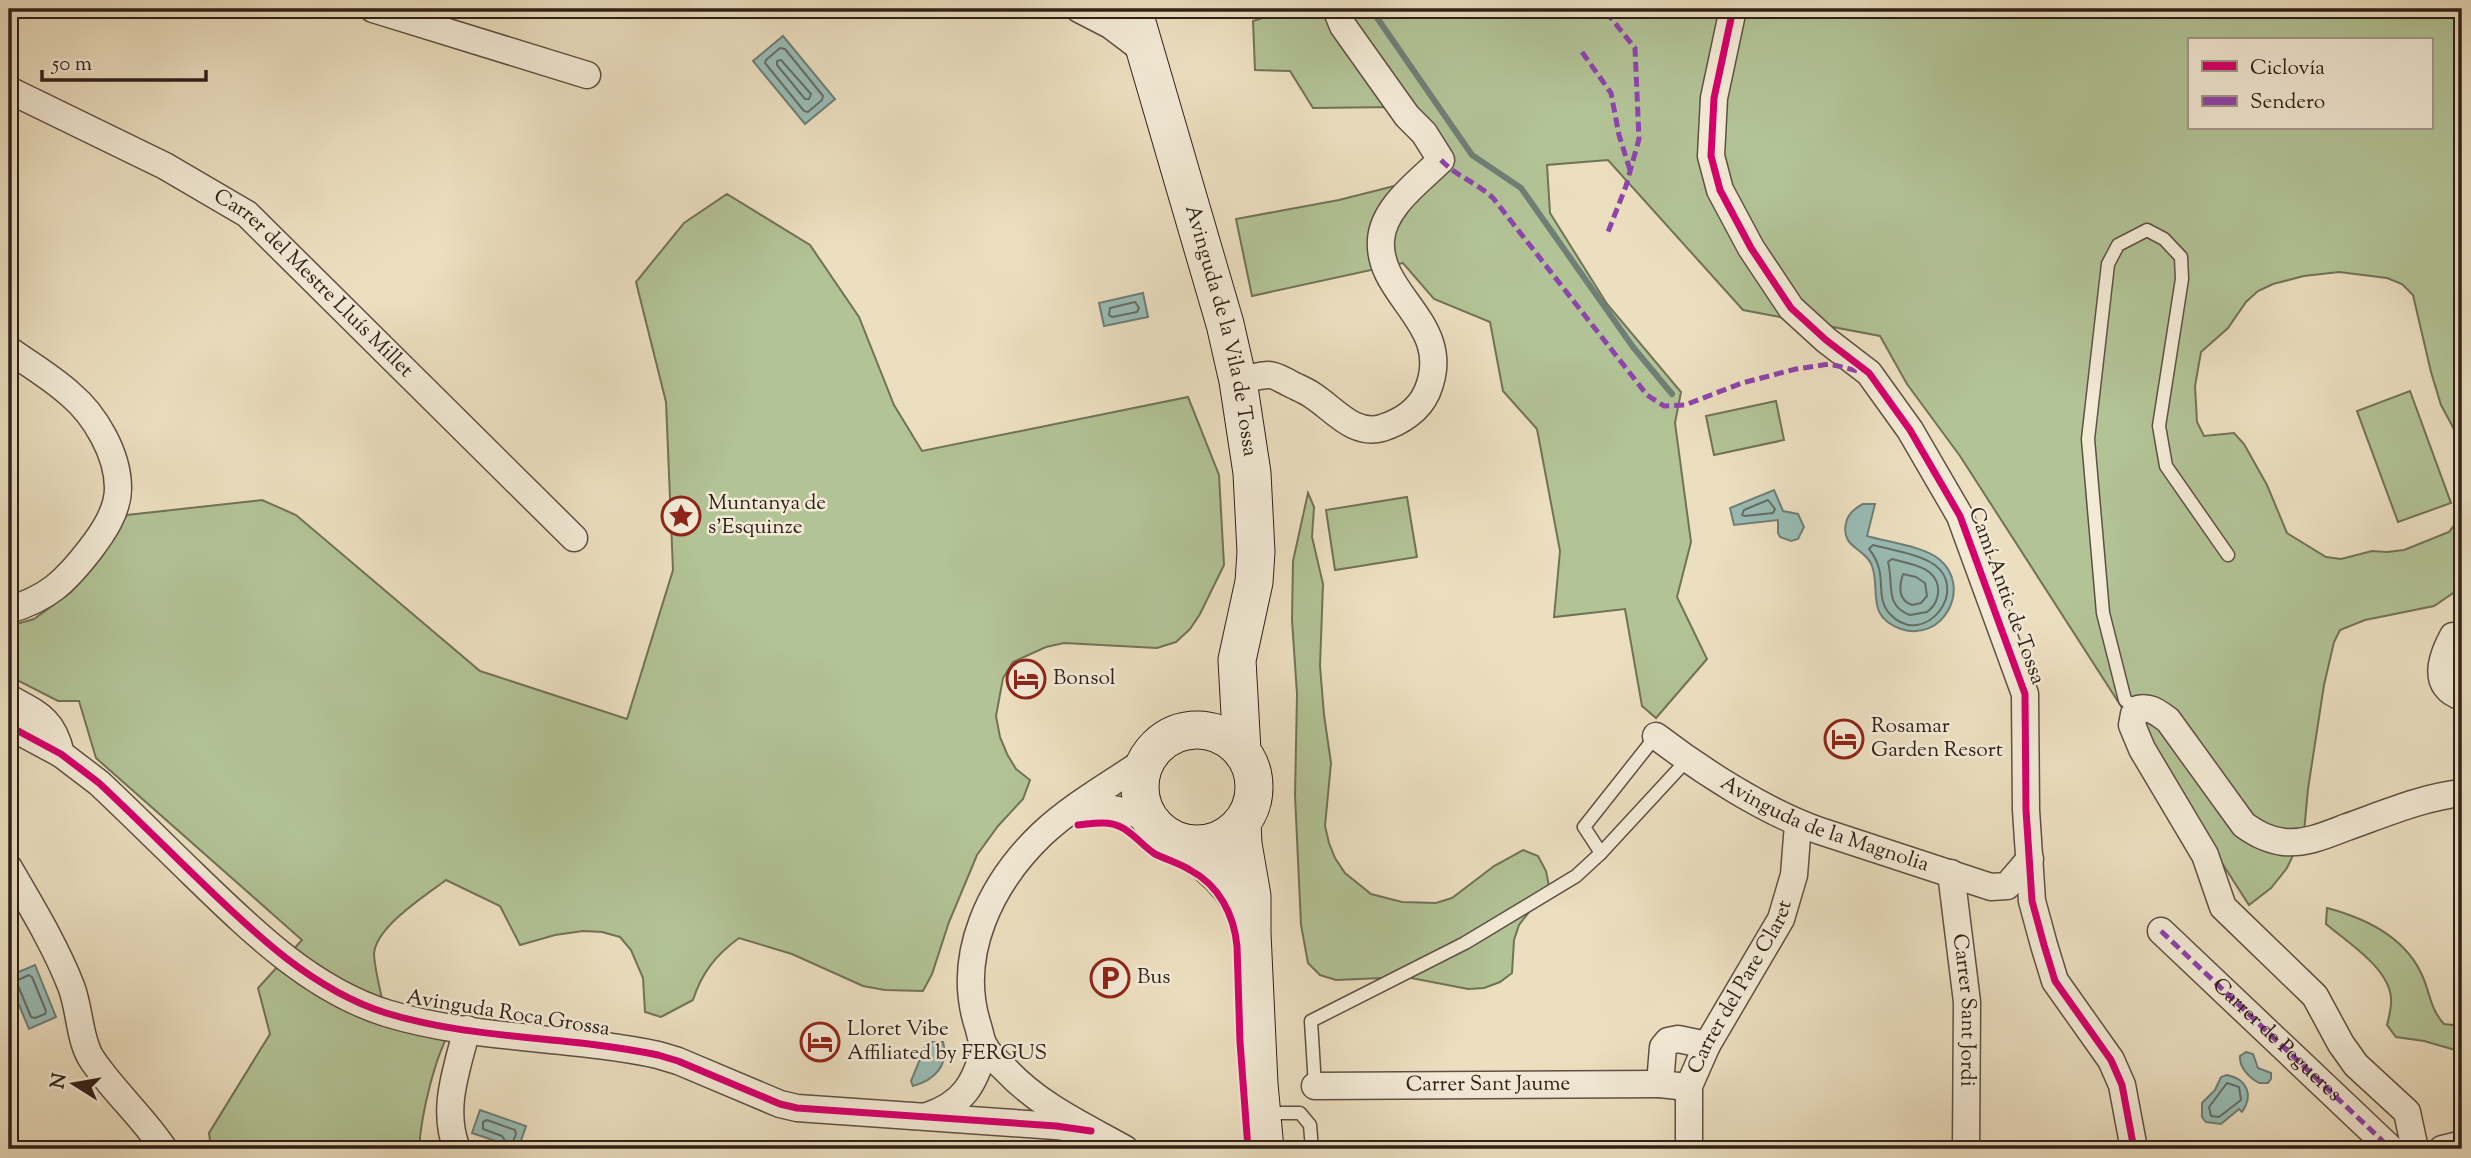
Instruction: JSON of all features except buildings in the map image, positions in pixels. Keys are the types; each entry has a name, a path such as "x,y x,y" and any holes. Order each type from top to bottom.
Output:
{"main road":[{"name":"Avinguda de la Vila de Tossa","path":"1133,9 1224,324 1238,381 1252,473 1256,552 1251,601 1237,660 1242,751"},
{"name":"Avinguda de la Vila de Tossa","path":"1191,729 1237,660"},
{"path":"1177,841 1202,844 1227,836 1250,810 1254,787 1249,763 1242,751 1223,735 1213,731 1191,729 1167,737 1154,747 1146,760 1139,793 1147,817 1161,831 1204,861 1230,887 1246,913 1252,933"},
{"path":"1242,822 1252,896 1261,1113 1265,1149"}],"street":[{"path":"373,9 587,75"},
{"path":"1238,381 1271,374 1312,394 1352,425 1366,429 1379,429 1401,420 1422,403 1429,389 1433,361 1431,343 1423,325 1388,271 1382,256 1381,240 1389,215 1441,160 1343,26 1336,9"},
{"name":"Camí Antic de Tossa","path":"1733,9 1714,98 1711,156 1720,190 1751,248 1791,308 1826,340 1869,373 1910,430 1960,516 2025,694 2026,810 2032,901 2055,981 2111,1060 2122,1085 2134,1149"},
{"path":"1088,10 1147,53"},
{"name":"Carrer del Mestre Lluís Millet","path":"9,90 165,166 247,214 574,538"},
{"path":"9,350 72,395 87,413 110,451 118,488 107,525 74,570 42,598 9,610"},
{"path":"2458,631 2443,654 2441,671 2444,684 2451,694 2462,697"},
{"path":"9,698 42,716 49,723 61,754"},
{"path":"2415,1149 2407,1112 2356,1065 2315,996 2223,907 2206,855 2142,749 2132,725 2134,714 2138,709 2145,708 2156,710 2168,720 2244,825 2271,840 2309,841 2417,803 2462,793"},
{"name":"Avinguda Roca Grossa","path":"9,726 61,754 99,783 235,915 292,962 342,994 362,1003 407,1018 467,1029 658,1055 780,1104 797,1108 1091,1131"},
{"name":"Avinguda de la Magnolia","path":"1656,736 1687,760 1798,824 1991,887 2007,886 2032,901"},
{"name":"Avinguda Roca Grossa","path":"1125,1149 1040,1102 991,1054 971,997 969,977 974,943 989,907 1013,867 1041,835 1069,812 1146,760"},
{"path":"1069,812 1086,807 1106,807 1147,817"},
{"name":"Carrer del Pare Claret","path":"1689,1149 1689,1086 1707,1045 1782,919 1794,875 1798,824"},
{"path":"2007,886 2029,859"},
{"path":"9,868 71,984 79,1010 83,1038 91,1058 164,1149"},
{"name":"Carrer Sant Jordi","path":"1951,873 1967,1002 1966,1149"},
{"name":"Carrer de Pegueres","path":"2161,931 2391,1149"},
{"path":"457,1149 450,1126 449,1105 467,1029"},
{"path":"1660,1084 1663,1047 1668,1041 1678,1039 1707,1045"},
{"path":"925,1117 953,1105 964,1094 980,1065 991,1054"},
{"name":"Carrer Sant Jaume","path":"1315,1086 1689,1086"},
{"path":"2442,1149 2462,1144"}],"lane":[{"path":"2138,709 2125,701 2103,613 2088,439 2108,264 2118,245 2147,230 2164,239 2181,257 2182,279 2159,426 2166,466 2228,555"},
{"path":"1601,853 1584,827 1656,736"},
{"path":"1315,1086 1311,1021 1465,943 1576,876 1601,853 1687,760"},
{"path":"1261,1113 1300,1113 1310,1125 1312,1149"}],"green space":[{"path":"1292,9 2462,9 2462,439 2441,405 2413,295 2402,284 2387,278 2339,272 2304,276 2258,291 2246,302 2228,328 2201,352 2195,386 2197,422 2204,436 2234,433 2244,444 2267,485 2287,533 2326,557 2341,559 2372,551 2404,550 2449,532 2462,515 2462,587 2434,606 2365,620 2340,630 2334,642 2324,685 2304,832 2287,868 2271,888 2249,905 1960,456 1907,384 1880,336 1743,310 1608,160 1547,165 1550,213 1607,304 1681,392 1675,423 1691,542 1677,597 1707,659 1656,718 1642,706 1625,609 1554,617 1560,551 1537,429 1503,391 1490,322 1434,299 1403,263 1252,296 1236,219 1339,200 1410,182 1427,161 1395,107 1313,108 1290,71 1255,70 1253,21"},
{"path":"727,194 810,245 859,317 894,405 922,451 1188,397 1219,475 1224,565 1200,614 1190,629 1176,642 1157,648 1064,643 1046,647 1013,662 1003,678 996,716 1007,754 1016,769 1030,780 1023,799 998,826 977,855 923,991 885,990 863,986 792,954 739,938 711,965 693,1000 661,1017 645,1012 643,978 631,950 620,937 583,931 555,935 520,945 500,906 446,880 392,923 382,934 374,955 382,999 453,1026 440,1052 430,1085 419,1149 211,1149 209,1133 270,1034 258,988 302,940 96,758 79,701 58,701 9,676 9,626 34,619 71,592 127,515 262,500 296,515 480,671 627,719 673,570 666,402 636,282 684,223"},
{"path":"2410,391 2451,503 2398,522 2357,411"},
{"path":"1776,401 1784,440 1714,455 1706,416"},
{"path":"1308,493 1314,507 1312,537 1323,584 1320,666 1331,763 1325,826 1335,858 1345,873 1371,894 1402,902 1436,903 1452,898 1494,866 1523,850 1538,856 1546,871 1549,886 1519,925 1514,940 1512,973 1500,982 1484,988 1468,989 1406,977 1336,980 1320,975 1308,963 1301,925 1295,795 1297,694 1292,620 1293,561"},
{"path":"1407,497 1417,557 1335,570 1326,510"},
{"path":"2327,908 2355,917 2382,931 2405,950 2422,975 2439,1018 2444,1024 2462,1026 2462,1052 2424,1041 2396,1037 2387,1025 2391,998 2383,976 2366,957 2326,924"}],"water":[{"path":"783,36 835,99 805,124 753,61"},
{"path":"1143,293 1148,317 1104,326 1099,303"},
{"path":"1774,490 1783,511 1798,514 1804,527 1798,539 1791,541 1780,537 1778,520 1734,525 1730,508"},
{"path":"1863,504 1875,504 1867,536 1924,551 1939,559 1949,571 1953,597 1948,610 1929,628 1916,631 1901,629 1890,624 1878,610 1872,566 1865,555 1850,543 1845,531 1850,514"},
{"path":"35,965 56,1017 29,1029 9,976"},
{"path":"927,1042 943,1042 944,1058 934,1076 913,1086 911,1081"},
{"path":"2246,1052 2253,1054 2258,1068 2271,1073 2268,1083 2259,1083 2241,1065 2240,1056"},
{"path":"2227,1075 2244,1084 2248,1094 2246,1106 2242,1112 2239,1109 2221,1124 2206,1122 2202,1117 2202,1103 2215,1090 2221,1077"},
{"path":"480,1110 526,1126 518,1149 497,1148 499,1142 472,1133"}],"waterway":[{"path":"1371,9 1472,155 1521,188 1633,347 1672,394"}],"marked path":[{"path":"1606,12 1635,48 1639,139 1626,186 1608,232"},
{"path":"1582,52 1611,93 1619,135 1630,170"},
{"path":"1441,160 1493,198 1647,395 1664,406 1685,405 1742,383 1796,369 1830,364 1862,372"},
{"path":"2161,931 2391,1149"}],"cycle path":[{"path":"1733,9 1714,98 1711,156 1720,190 1751,248 1791,308 1826,340 1869,373 1910,430 1960,516 2025,694 2026,810 2032,901 2044,945 2055,981 2111,1060 2122,1085 2134,1149"},
{"path":"9,726 61,754 99,783 237,916 282,955 332,989 386,1013 453,1028 658,1055 780,1104 797,1108 1056,1126 1091,1131"},
{"path":"1078,825 1105,823 1124,829 1155,854 1200,876 1217,892 1223,902 1232,923 1237,946 1240,1042 1248,1149"}],"place":[{"name":"Muntanya de s'Esquinze","path":"681,516"},
{"name":"Bonsol","path":"1026,679"},
{"name":"Rosamar Garden Resort","path":"1844,739"},
{"name":"Bus","path":"1110,978"},
{"name":"Lloret Vibe Affiliated by FERGUS","path":"820,1042"}]}
